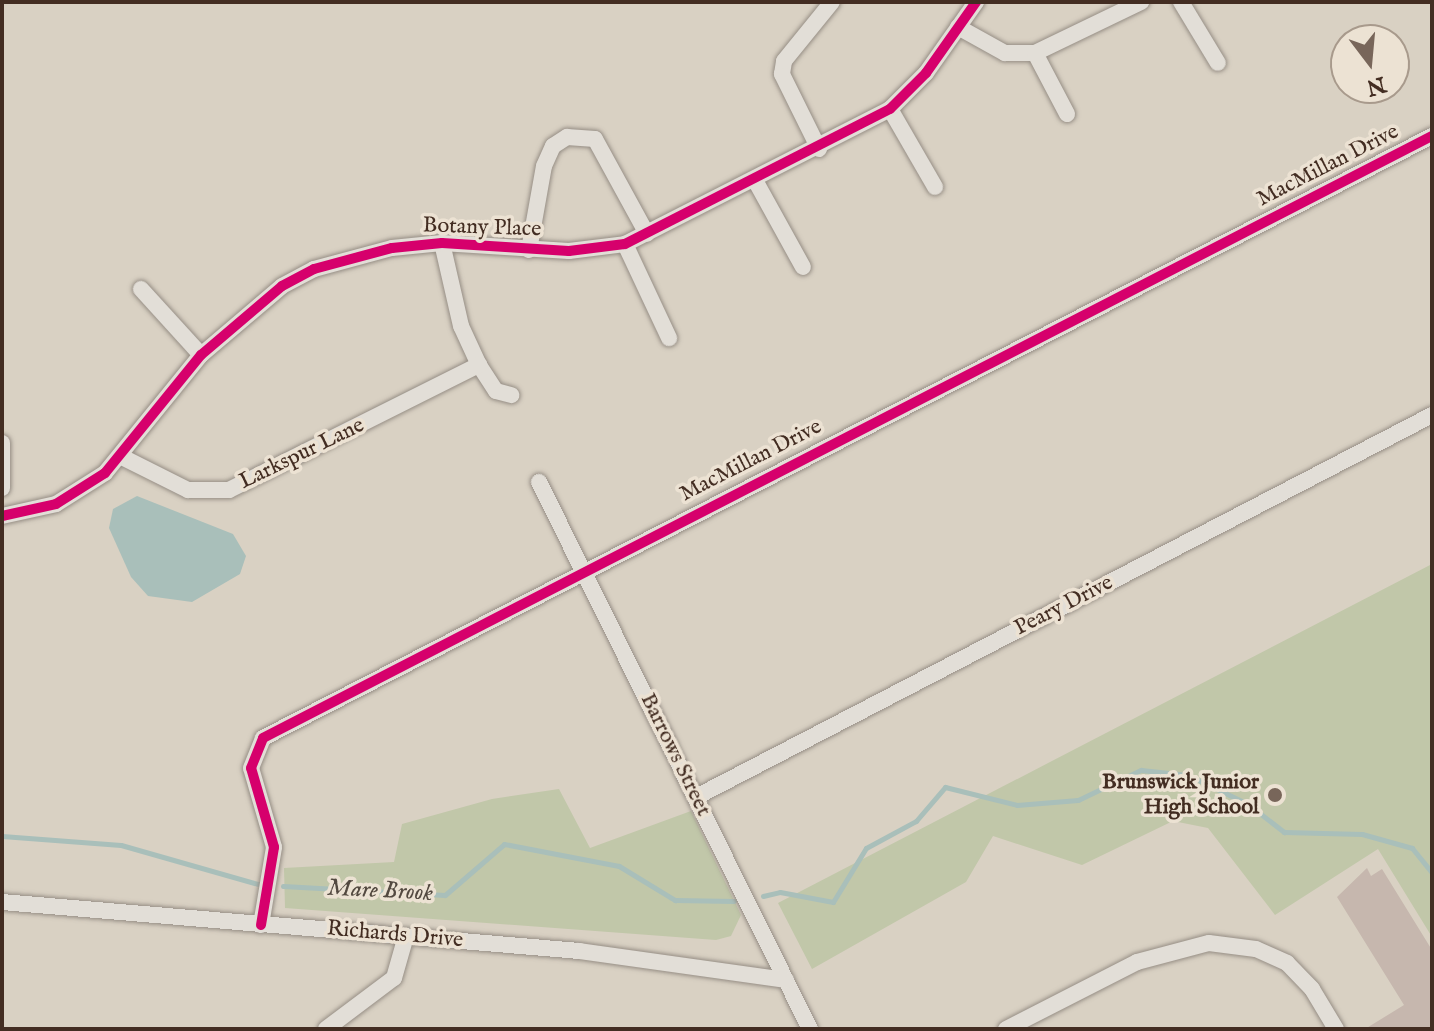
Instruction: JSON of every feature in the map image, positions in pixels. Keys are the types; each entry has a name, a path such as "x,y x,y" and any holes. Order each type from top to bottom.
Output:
{"street":[{"path":"819,149 782,74 784,61 832,2"},
{"name":"Botany Place","path":"2,516 56,504 122,457 201,355 247,310 314,269 392,248 442,243 529,250 625,244 756,182 890,109 976,2"},
{"path":"958,27 1005,53 1035,53 1141,2"},
{"path":"1181,2 1218,63"},
{"path":"1035,53 1067,114"},
{"path":"890,109 935,187"},
{"name":"MacMillan Drive","path":"261,925 274,847 251,768 263,738 583,570 1432,136"},
{"path":"529,250 544,166 553,146 567,137 595,139 647,234"},
{"path":"756,182 803,267"},
{"path":"442,243 461,326 479,365 496,391 511,395"},
{"path":"625,244 669,338"},
{"path":"141,289 201,355"},
{"name":"Larkspur Lane","path":"122,457 188,490 229,490 479,365"},
{"name":"Peary Drive","path":"696,797 1432,415"},
{"path":"2,443 2,488"},
{"name":"Barrows Street","path":"539,482 810,1029"},
{"name":"Richards Drive","path":"2,902 654,959 786,980"},
{"path":"326,1029 394,978 406,936"},
{"path":"1006,1029 1137,962 1209,943 1256,949 1287,963 1312,989 1336,1029"}],"green space":[{"path":"1432,564 1432,937 1378,849 1275,915 1208,828 1173,821 1082,865 993,836 966,882 812,969 778,903"},
{"path":"559,789 590,848 691,811 741,915 731,936 716,940 285,908 284,868 394,862 402,824 492,799"}],"water":[{"path":"137,496 233,534 246,556 240,574 192,602 148,596 131,577 109,528 113,509"}],"building":[{"path":"1367,868 1371,876 1382,869 1432,950 1432,1029 1365,1029 1404,1005 1337,897"}],"waterway":[{"name":"Mare Brook","path":"763,896 780,892 833,902 866,848 916,821 945,787 1017,805 1078,800 1141,770 1188,775 1248,804 1284,832 1362,834 1412,848 1432,873"},
{"name":"Mare Brook","path":"2,836 121,845 258,884"},
{"name":"Mare Brook","path":"283,886 445,895 504,844 619,866 675,900 734,901"}],"cycle path":[{"path":"2,516 56,504 105,473 201,355 282,286 314,269 392,248 442,243 569,251 625,244 890,109 926,73 976,2"},
{"path":"261,925 274,847 251,768 263,738 1432,136"}],"place":[{"name":"Brunswick Junior High School","path":"1275,795"}]}
